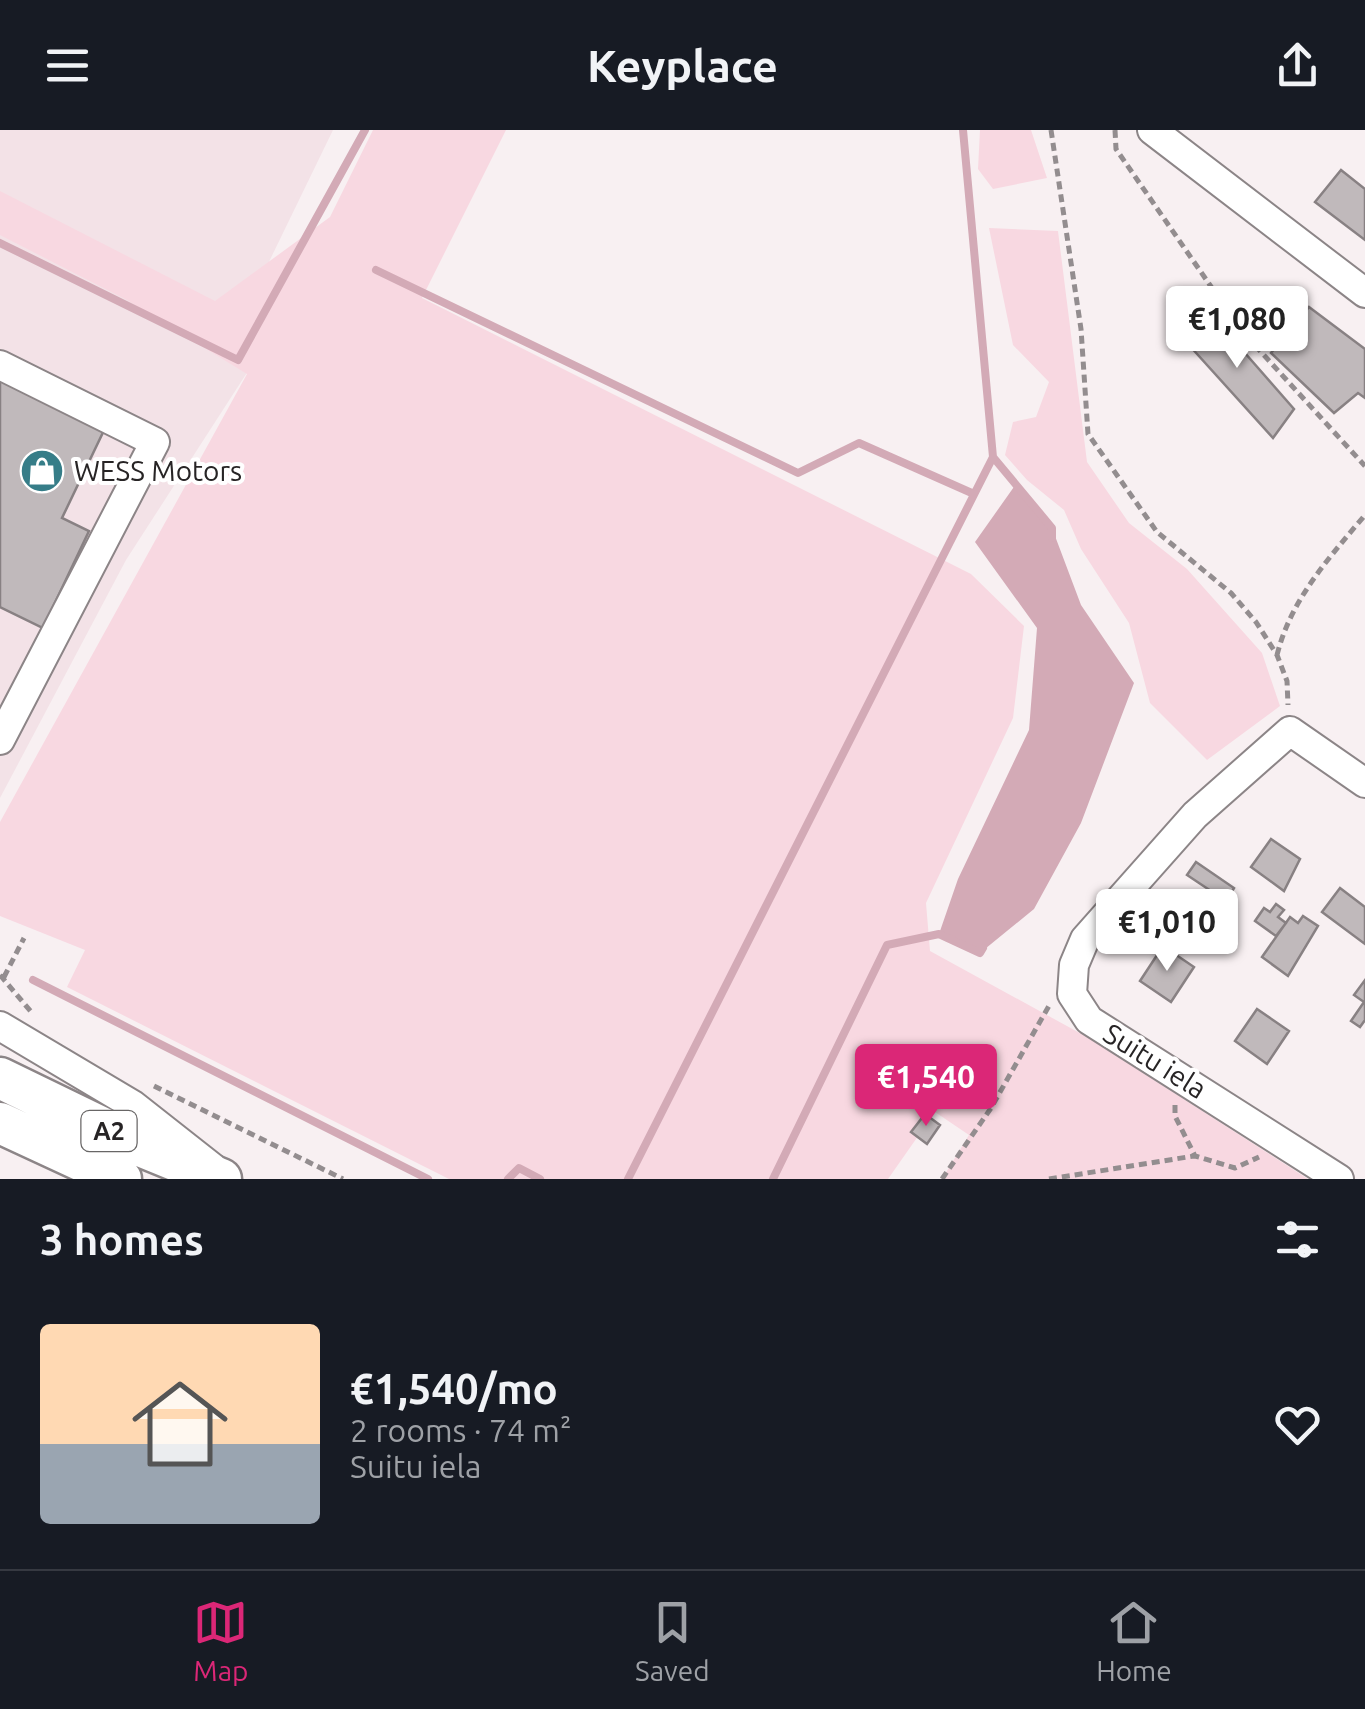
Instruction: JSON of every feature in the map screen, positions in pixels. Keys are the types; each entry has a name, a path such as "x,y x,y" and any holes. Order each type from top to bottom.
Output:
{"highway":[{"name":"A2","path":"0,1078 140,1146 224,1179"},
{"name":"A2","path":"0,1123 120,1179"}],"street":[{"path":"1152,130 1365,292"},
{"path":"0,365 155,442 0,740"},
{"path":"1072,994 1074,965 1085,938 1195,815 1290,730 1365,783"},
{"name":"Suitu iela","path":"1072,994 1090,1020 1340,1179"},
{"path":"0,1026 133,1105 184,1140 224,1179"},
{"path":"0,1038 35,1049"}],"path":[{"path":"1051,130 1081,329 1088,434 1157,532 1232,593 1277,654 1287,681 1290,730"},
{"path":"1115,130 1116,149 1241,330 1365,466"},
{"path":"1277,654 1284,627 1318,570 1365,515"},
{"path":"24,938 2,976 36,1018"},
{"path":"942,1179 991,1108 1045,1006 1072,994"},
{"path":"1181,1078 1175,1116 1195,1156"},
{"path":"145,1080 343,1179"},
{"path":"1049,1179 1195,1156 1235,1168 1285,1144"}],"shaded area":[{"path":"0,130 333,130 266,268 250,368 126,560 0,798"},
{"path":"373,130 506,130 422,298 971,574 1024,626 1013,718 926,903 930,951 1087,1037 1308,1179 942,1179 969,1135 935,1112 888,1179 449,1179 67,987 85,950 0,916 0,822 247,374 125,299 0,235 0,191 215,301 330,217"},
{"path":"980,130 1031,130 1047,178 993,189 978,169"},
{"path":"989,228 1058,231 1087,462 1129,523 1187,569 1262,653 1280,706 1207,760 1150,703 1129,623 1081,549 1064,510 1027,480 1005,455 1013,422 1036,417 1049,382 1013,345"},
{"path":"1016,484 1052,528 1081,605 1134,683 1081,823 1034,909 980,953 939,934 958,879 1029,730 1037,628 975,542"}],"building":[{"path":"1341,170 1365,189 1365,240 1315,202"},
{"path":"1202,304 1294,409 1273,438 1179,334"},
{"path":"1309,307 1365,349 1365,398 1358,393 1334,413 1271,353"},
{"name":"WESS Motors","path":"0,373 107,424 62,518 89,531 43,628 0,607"},
{"path":"1271,839 1300,859 1284,891 1251,867"},
{"path":"1196,862 1234,888 1226,901 1187,875"},
{"path":"1340,888 1365,907 1365,944 1322,912"},
{"path":"1276,904 1284,910 1278,917 1286,923 1276,936 1255,921 1264,908 1270,912"},
{"path":"1303,916 1318,926 1288,976 1262,957 1290,917 1298,923"},
{"path":"1163,946 1194,967 1171,1002 1140,981"},
{"path":"1365,980 1365,1020 1360,1027 1351,1021 1364,1002 1354,995"},
{"path":"1257,1009 1289,1031 1267,1064 1235,1041"},
{"path":"925,1114 940,1125 927,1144 911,1132"}],"waterway":[{"path":"0,243 238,360 365,130"},
{"path":"963,130 993,457 1052,528 1052,538"},
{"path":"376,270 798,473 859,443 974,494"},
{"path":"628,1179 993,457"},
{"path":"773,1179 887,945 939,934 980,953 983,948"},
{"path":"33,980 428,1179"},
{"path":"508,1179 519,1168 540,1179"}],"place":[{"name":"WESS Motors","path":"42,471"}]}
